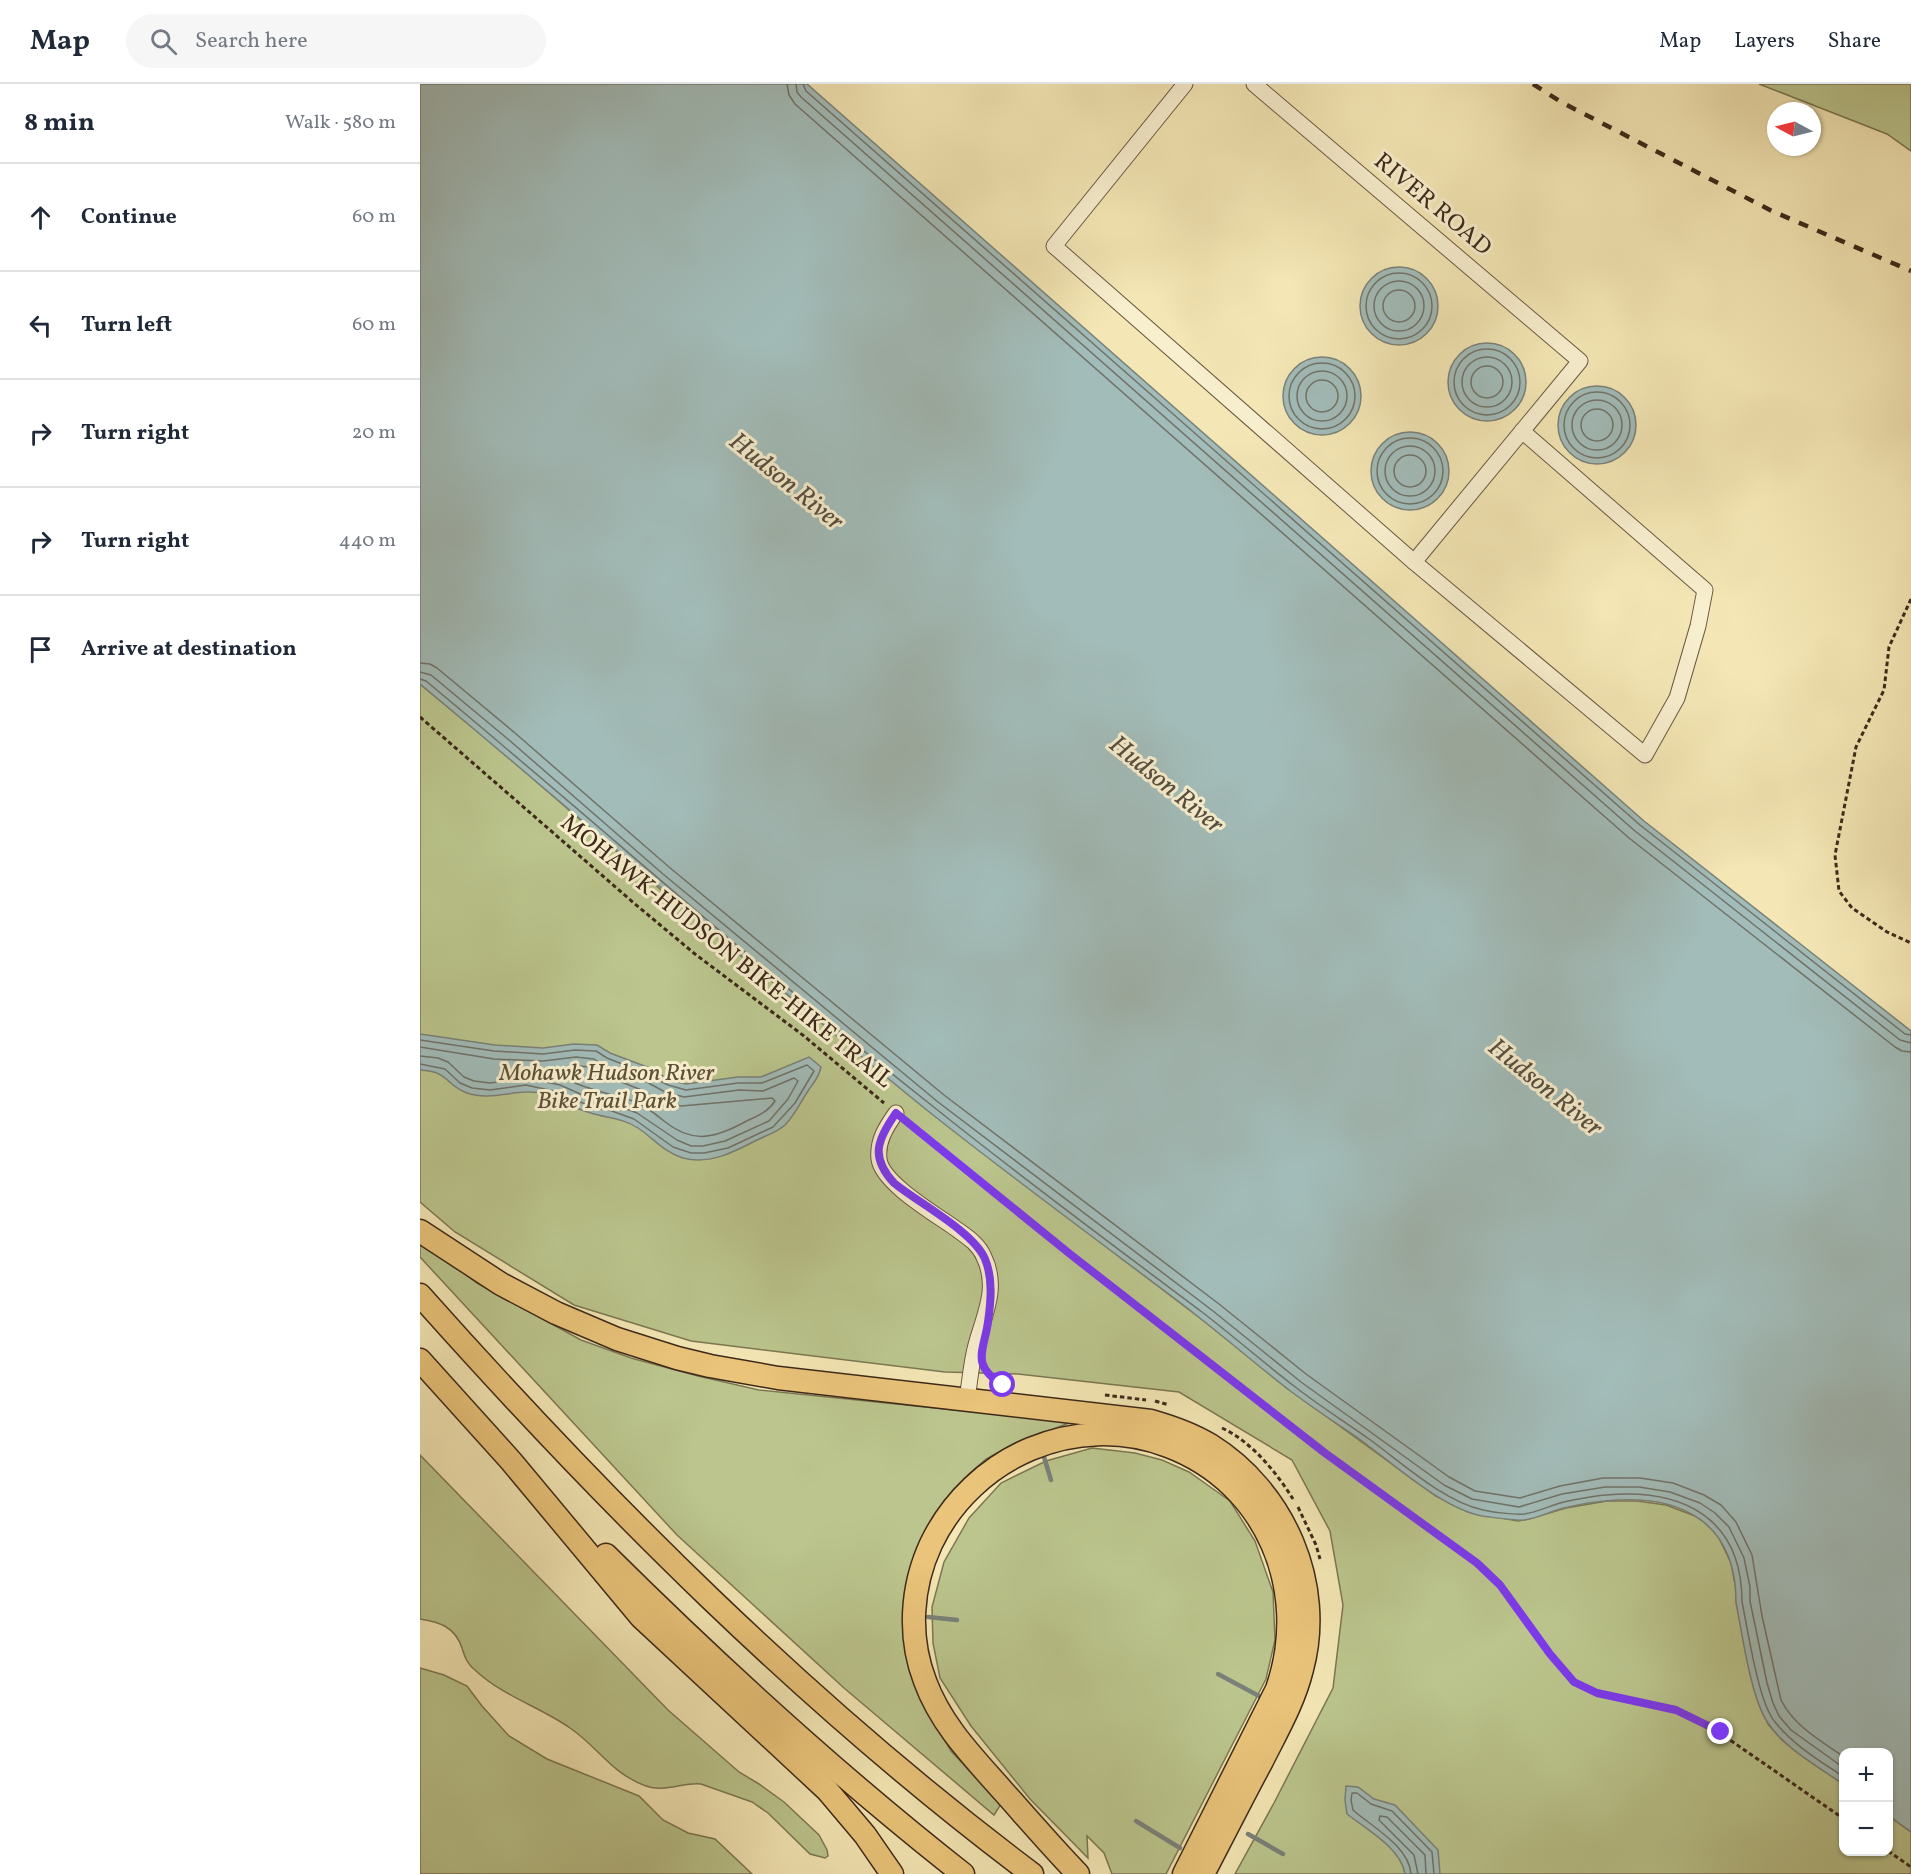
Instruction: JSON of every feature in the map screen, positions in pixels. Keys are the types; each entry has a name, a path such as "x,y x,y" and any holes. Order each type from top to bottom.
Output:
{"highway":[{"path":"420,1231 474,1269 527,1299 586,1326 645,1348 744,1373 1151,1421 1175,1428 1209,1444 1241,1468 1268,1498 1283,1521 1302,1568 1307,1596 1308,1632 1303,1667 1285,1714 1203,1874"},
{"path":"420,1295 514,1401 697,1586 880,1751 1032,1874"},
{"path":"420,1360 511,1461 641,1617 827,1790 865,1835 892,1874"},
{"path":"1078,1874 947,1726 922,1674 915,1643 914,1617 919,1579 932,1543 948,1515 974,1484 1005,1460 1030,1448 1059,1439 1101,1434 1135,1437 1168,1446 1199,1461 1220,1476 1244,1500 1264,1528 1280,1561 1288,1596 1290,1625 1288,1650 1277,1689 1184,1874"},
{"path":"511,1461 731,1676 860,1790 963,1874"}],"street":[{"path":"1185,84 1054,246 1414,561 1645,756 1677,698 1698,626 1705,590 1522,431 1414,561"},
{"name":"RIVER ROAD","path":"1254,84 1580,361 1522,431"},
{"path":"896,1113 884,1130 879,1143 879,1160 884,1171 902,1189 975,1243 984,1257 990,1276 990,1302 973,1357 967,1399"}],"path":[{"path":"1911,599 1889,647 1884,690 1856,747 1834,855 1839,891 1852,908 1887,932 1911,943"},
{"name":"MOHAWK-HUDSON BIKE-HIKE TRAIL","path":"420,717 695,954 804,1036 1070,1254 1297,1431 1477,1563 1500,1585 1550,1654 1574,1682 1597,1693 1676,1710 1707,1724 1839,1816"},
{"path":"983,1364 985,1370 1003,1385"},
{"path":"1095,1394 1162,1402 1173,1407"},
{"path":"1216,1425 1257,1454 1283,1483 1303,1516 1316,1545 1321,1566"},
{"path":"1893,1854 1911,1867"}],"green space":[{"path":"1759,84 1911,84 1911,151 1887,134 1821,108 1821,102 1805,102"},
{"name":"Mohawk Hudson River Bike Trail Park","path":"420,684 500,750 654,884 930,1112 1293,1392 1436,1496 1468,1512 1518,1521 1566,1508 1607,1501 1637,1501 1666,1505 1695,1516 1707,1524 1717,1534 1731,1563 1736,1602 1754,1686 1768,1724 1782,1740 1839,1781 1839,1856 1893,1856 1893,1819 1911,1832 1911,1874 1235,1874 1333,1688 1343,1605 1330,1531 1292,1460 1179,1392 1018,1374 945,1372 691,1341 574,1305 455,1232 420,1202"},
{"path":"420,1239 477,1283 581,1340 631,1358 759,1390 1072,1422 1015,1443 986,1459 969,1474 932,1520 908,1575 903,1629 917,1692 951,1751 1001,1804 994,1815 844,1688 677,1535 420,1257"},
{"path":"1092,1448 1135,1453 1162,1460 1189,1472 1230,1501 1255,1541 1273,1592 1275,1640 1266,1679 1166,1874 1112,1874 1104,1853 1087,1836 1088,1858 1030,1799 971,1726 940,1678 933,1643 932,1607 944,1562 969,1518 1001,1483 1046,1461"},
{"path":"420,1455 668,1710 739,1772 784,1802 819,1835 828,1856 825,1858 810,1854 768,1813 752,1802 701,1784 653,1788 634,1781 614,1767 570,1728 498,1688 473,1669 451,1630 440,1624 420,1619"},
{"path":"420,1668 444,1675 467,1686 509,1736 547,1759 639,1796 663,1820 688,1833 715,1839 752,1874 420,1874"}],"water":[{"name":"Hudson River","path":"420,84 807,84 1644,821 1911,1031 1911,1832 1893,1819 1893,1748 1839,1748 1839,1781 1783,1741 1768,1723 1752,1682 1744,1648 1733,1574 1726,1551 1714,1532 1698,1518 1679,1508 1657,1502 1632,1500 1584,1504 1529,1519 1515,1520 1467,1512 1435,1495 1293,1393 1182,1304 928,1111 420,684"},
{"path":"1399,267 1414,270 1431,284 1438,306 1435,321 1421,338 1399,345 1384,342 1367,328 1360,306 1363,291 1377,274"},
{"path":"1487,343 1502,346 1515,354 1523,367 1526,382 1523,397 1515,410 1502,418 1487,421 1472,418 1459,410 1451,397 1448,382 1451,367 1459,354 1472,346"},
{"path":"1322,357 1337,360 1354,374 1361,396 1358,411 1344,428 1322,435 1307,432 1290,418 1283,396 1286,381 1300,364"},
{"path":"1597,386 1612,389 1629,403 1636,425 1633,440 1619,457 1597,464 1582,461 1565,447 1558,425 1561,410 1575,393"},
{"path":"1410,432 1425,435 1442,449 1449,471 1446,486 1432,503 1410,510 1395,507 1378,493 1371,471 1374,456 1388,439"},
{"path":"420,1034 495,1045 543,1048 574,1044 597,1045 670,1080 686,1084 738,1077 761,1077 809,1057 821,1067 795,1113 782,1128 721,1156 693,1160 670,1153 632,1125 585,1111 544,1094 525,1092 486,1096 460,1090 436,1073 420,1070"},
{"path":"1346,1786 1358,1787 1374,1799 1395,1805 1438,1850 1440,1874 1405,1874 1397,1856 1390,1848 1347,1814"}],"waterway":[{"path":"1044,1457 1051,1480"},
{"path":"928,1617 957,1620"},
{"path":"1218,1674 1259,1696"},
{"path":"1136,1821 1180,1848"},
{"path":"1248,1834 1283,1854"}],"railway":[{"path":"1533,84 1561,102 1772,211 1911,271"}],"route":[{"path":"1003,1385 985,1370 981,1358 991,1291 990,1276 984,1257 975,1243 894,1183 884,1171 879,1160 879,1143 884,1130 896,1113 1070,1254 1325,1453 1477,1563 1500,1585 1550,1654 1574,1682 1597,1693 1657,1704 1676,1710 1721,1732"}]}
